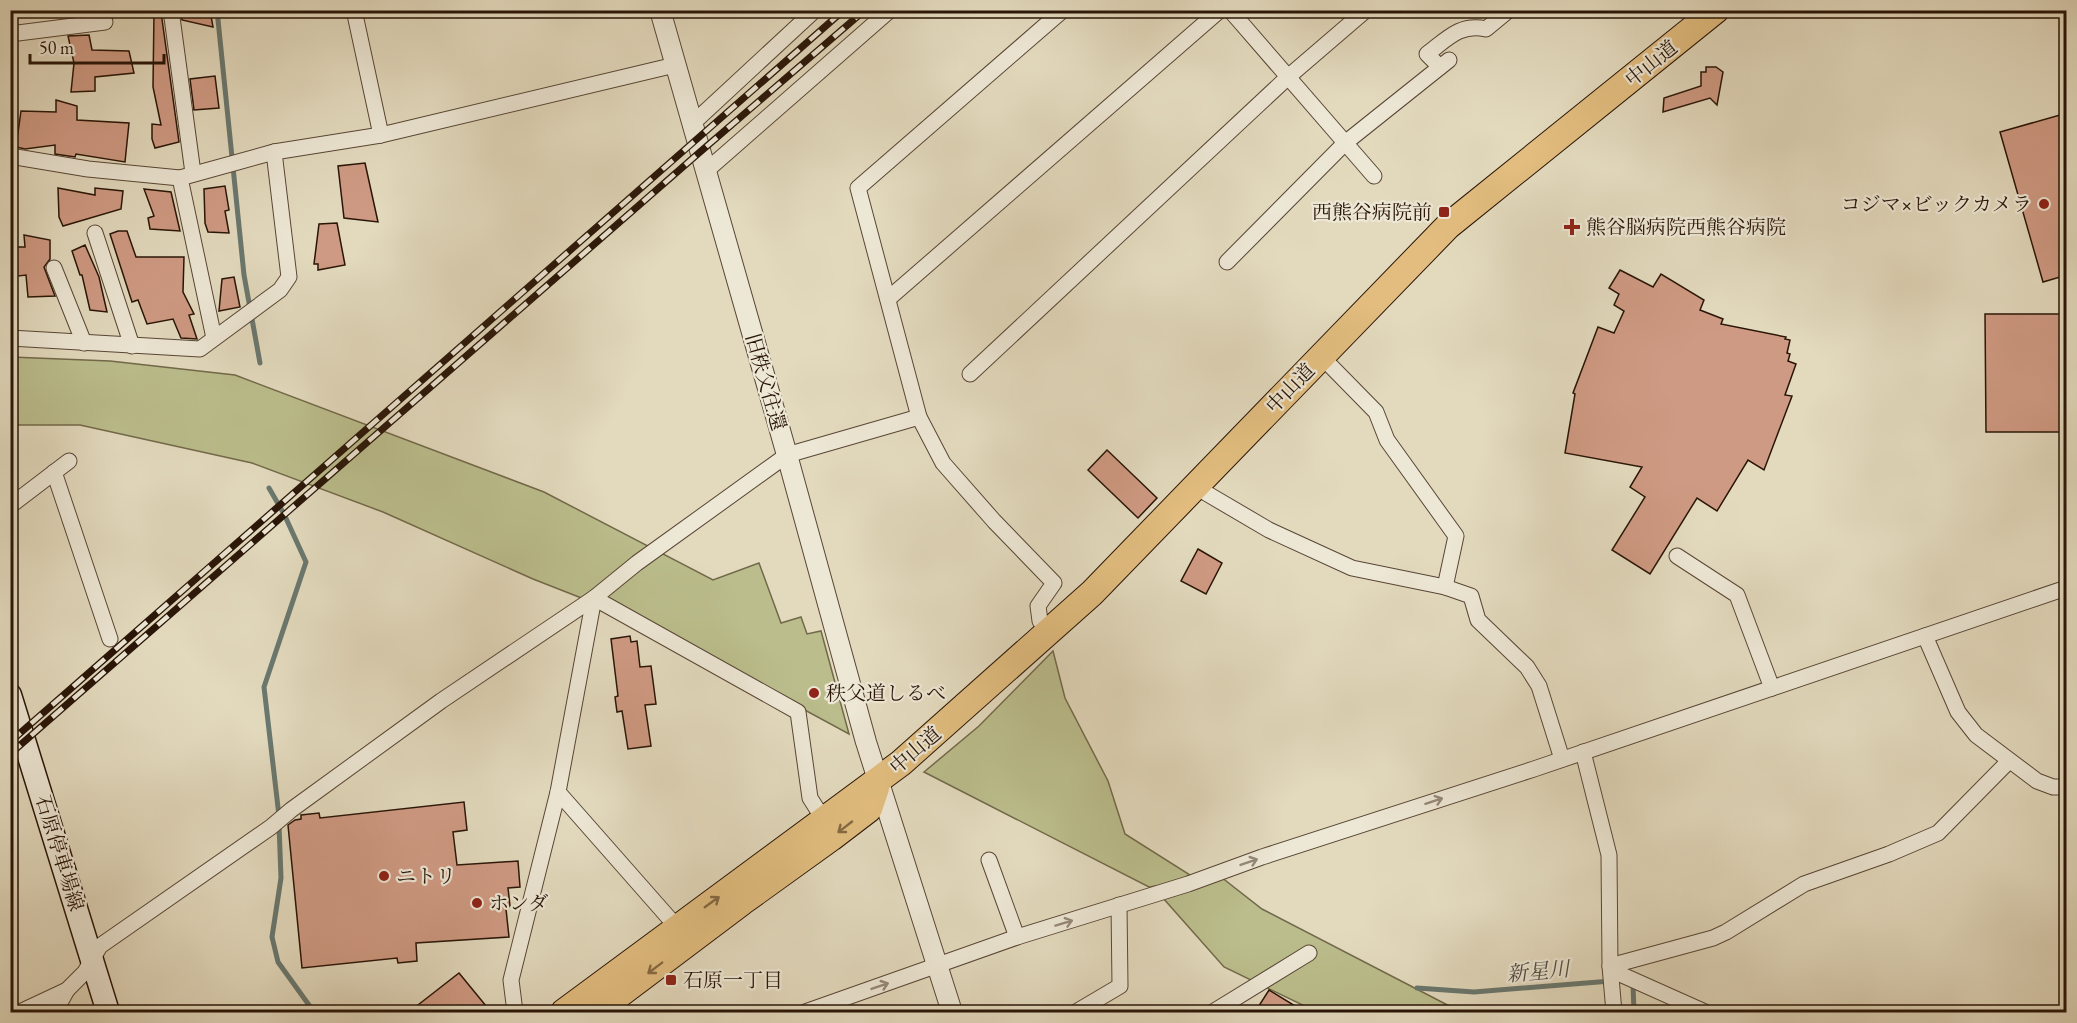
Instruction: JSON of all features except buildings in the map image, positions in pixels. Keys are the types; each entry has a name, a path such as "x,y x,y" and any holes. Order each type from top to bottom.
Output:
{"highway":[{"name":"中山道","path":"596,1012 683,934 824,820 878,782 1049,633 1092,593 1448,226 1716,10"},
{"name":"中山道","path":"564,1012 869,808 878,782"}],"main road":[{"name":"石原停車場線","path":"10,695 108,1012"}],"street":[{"path":"171,10 186,176 214,338"},
{"path":"354,10 381,135"},
{"name":"旧秩父往還","path":"660,10 870,755 952,1012"},
{"path":"706,171 890,10"},
{"path":"1049,633 1040,621 1038,606 1054,583 943,463 919,417 858,188 1063,10"},
{"path":"888,299 1220,10"},
{"path":"1230,10 1374,176"},
{"path":"970,374 1288,77 1366,10"},
{"path":"1227,262 1345,143 1444,63 1427,54 1462,28 1474,26 1486,29 1509,10"},
{"path":"692,124 807,12"},
{"path":"10,34 105,22"},
{"path":"10,156 88,169 186,176 274,152 381,135 675,65"},
{"path":"10,338 200,349 280,290 289,277 274,152"},
{"path":"95,233 132,346"},
{"path":"54,268 84,343"},
{"path":"1321,356 1376,412 1387,440 1456,536 1445,587"},
{"path":"55,1012 67,990 85,972 100,946 271,827 441,701 594,598 637,562 787,455 919,417"},
{"path":"10,506 69,461"},
{"path":"54,472 111,639"},
{"path":"1197,485 1206,493 1269,531 1352,568 1445,587 1471,596 1478,620 1527,667 1539,686 1562,759"},
{"path":"1677,556 1737,595 1772,688"},
{"path":"805,1012 1017,937 1562,759 2067,588"},
{"path":"515,1012 511,980 558,792 594,598"},
{"path":"594,598 798,712 810,798 824,820"},
{"path":"1925,636 1958,712 1976,735 2037,782 2053,787 2067,787"},
{"path":"1583,752 1609,855 1614,1012"},
{"path":"1611,968 1713,938 1804,884 1889,854 1938,833 2009,761"},
{"path":"558,792 683,934"},
{"path":"989,860 1017,937"},
{"path":"1076,1012 1119,986 1119,905"},
{"path":"1213,1012 1309,953"},
{"path":"1611,968 1706,1012"},
{"path":"20,1012 67,990"}],"green space":[{"path":"11,357 110,361 235,375 544,492 713,580 759,563 781,623 801,617 807,634 821,631 849,734 640,621 533,579 383,512 252,463 80,425 11,425"},
{"path":"1053,651 1065,698 1108,781 1125,834 1198,880 1149,887 924,772 979,726"},
{"path":"1221,877 1262,909 1461,1012 1317,1012 1224,967 1163,898"}],"waterway":[{"path":"217,10 244,275 260,363"},
{"path":"269,488 306,562 264,687 279,816"},
{"path":"279,825 281,878 272,937 278,962 314,1012"},
{"name":"新星川","path":"1417,988 1474,992 1611,981"},
{"name":"新星川","path":"1629,984 1633,985 1634,1012"}],"railway":[{"path":"10,742 844,10"},
{"path":"10,754 865,10"}],"place":[{"name":"コジマ×ビックカメラ","path":"2044,204"},
{"name":"西熊谷病院前","path":"1444,212"},
{"name":"熊谷脳病院西熊谷病院","path":"1572,227"},
{"name":"秩父道しるべ","path":"814,693"},
{"name":"ニトリ","path":"384,876"},
{"name":"ホンダ","path":"477,903"},
{"name":"石原一丁目","path":"671,980"}]}
